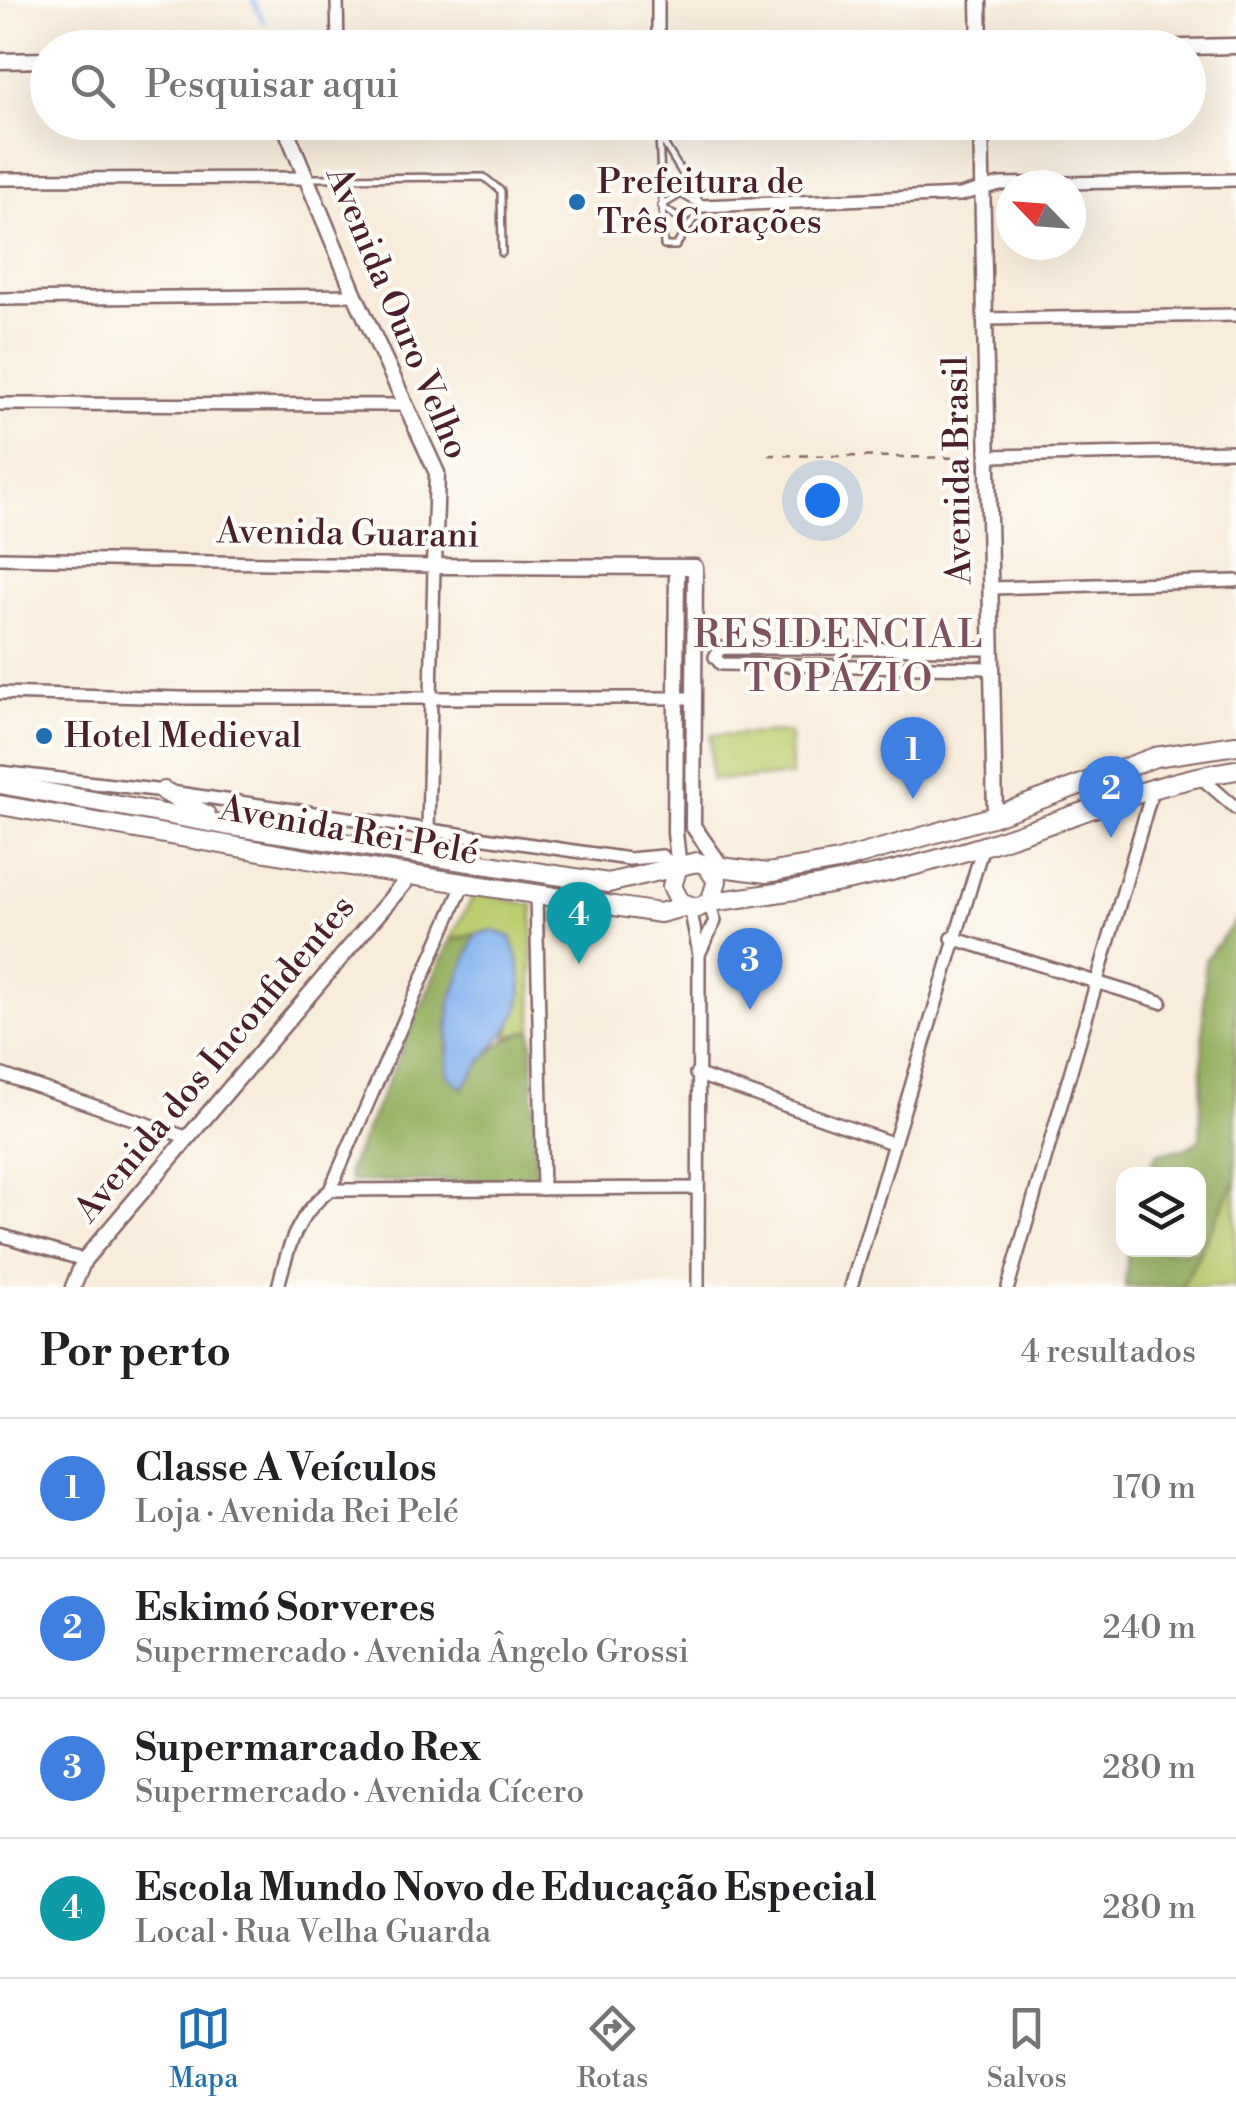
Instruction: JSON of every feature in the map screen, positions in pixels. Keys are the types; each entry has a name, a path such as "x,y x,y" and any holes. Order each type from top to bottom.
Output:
{"main road":[{"name":"Avenida Rei Pelé","path":"0,784 224,825 608,883 678,869 687,863 767,873 838,861 995,816 1156,757 1236,745"},
{"name":"Avenida Rei Pelé","path":"0,805 464,884 660,913 856,882 983,846 1154,785 1236,770"},
{"path":"164,791 224,825"},
{"path":"678,869 674,895 699,905 717,888 713,867"}],"street":[{"path":"337,0 338,30"},
{"path":"658,0 658,30"},
{"path":"979,0 980,30"},
{"path":"1206,47 1236,46"},
{"path":"0,60 30,60"},
{"name":"Avenida Ouro Velho","path":"291,140 355,295 437,473 428,830"},
{"name":"Avenida Brasil","path":"982,140 995,816"},
{"path":"0,179 307,178"},
{"path":"702,206 960,196 1000,184 1236,180"},
{"path":"0,299 355,295"},
{"path":"986,320 1236,315"},
{"path":"0,404 406,405"},
{"path":"988,456 1236,450"},
{"name":"Avenida Guarani","path":"0,558 696,567 695,698"},
{"path":"677,567 678,869"},
{"path":"991,588 1236,581"},
{"path":"992,648 720,648 715,658 721,664 992,668"},
{"path":"841,648 841,666"},
{"path":"0,693 695,698 694,826 713,867"},
{"path":"0,772 164,791 629,859 662,856 678,869"},
{"path":"1198,776 1236,808"},
{"path":"1008,1287 1154,785"},
{"path":"851,1287 952,938 983,846"},
{"name":"Avenida dos Inconfidentes","path":"73,1287 84,1260 412,875"},
{"path":"278,1287 296,1228 304,1212 330,1190 464,884"},
{"path":"536,894 543,1189"},
{"path":"698,1287 696,1074 702,936 699,905"},
{"path":"699,905 715,921 702,936"},
{"path":"952,938 1161,1002"},
{"path":"0,1074 186,1137"},
{"path":"696,1074 892,1143"},
{"path":"330,1190 697,1188"},
{"path":"0,1235 84,1260"}],"lane":[{"path":"659,140 664,246 676,246 702,206"},
{"path":"665,140 702,206"},
{"path":"307,178 484,177 500,191 502,253"},
{"path":"661,206 682,194 702,206"},
{"path":"661,206 682,220 702,206"}],"path":[{"path":"768,455 968,458"}],"green space":[{"path":"790,732 791,776 711,780 711,735"},
{"path":"475,893 533,905 532,1030 506,1037 520,988 519,964 511,937 492,930 450,940"},
{"path":"1236,920 1236,1180 1206,1239 1206,1167 1150,1167 1158,1153 1185,1149 1200,1140 1205,960"},
{"path":"475,935 450,1003 447,1049 463,1088 492,1051 532,1030 536,1181 350,1182 348,1171 450,940"},
{"path":"1236,1180 1236,1287 1182,1287 1197,1257 1206,1257 1206,1239"},
{"path":"1127,1257 1197,1257 1182,1287 1125,1287"}],"water":[{"path":"492,930 511,937 522,988 519,1006 513,1021 463,1088 447,1075 450,1003 475,935"}],"waterway":[{"path":"253,0 264,22"}],"place":[{"name":"Prefeitura de Três Corações","path":"577,202"},
{"name":"Hotel Medieval","path":"44,736"},
{"name":"Classe A Veículos","path":"913,799"},
{"name":"Eskimó Sorveres","path":"1111,838"},
{"name":"Escola Mundo Novo de Educação Especial","path":"579,964"},
{"name":"Supermarcado Rex","path":"750,1010"}],"district":[{"name":"RESIDENCIAL TOPÁZIO","path":"839,657"}]}
